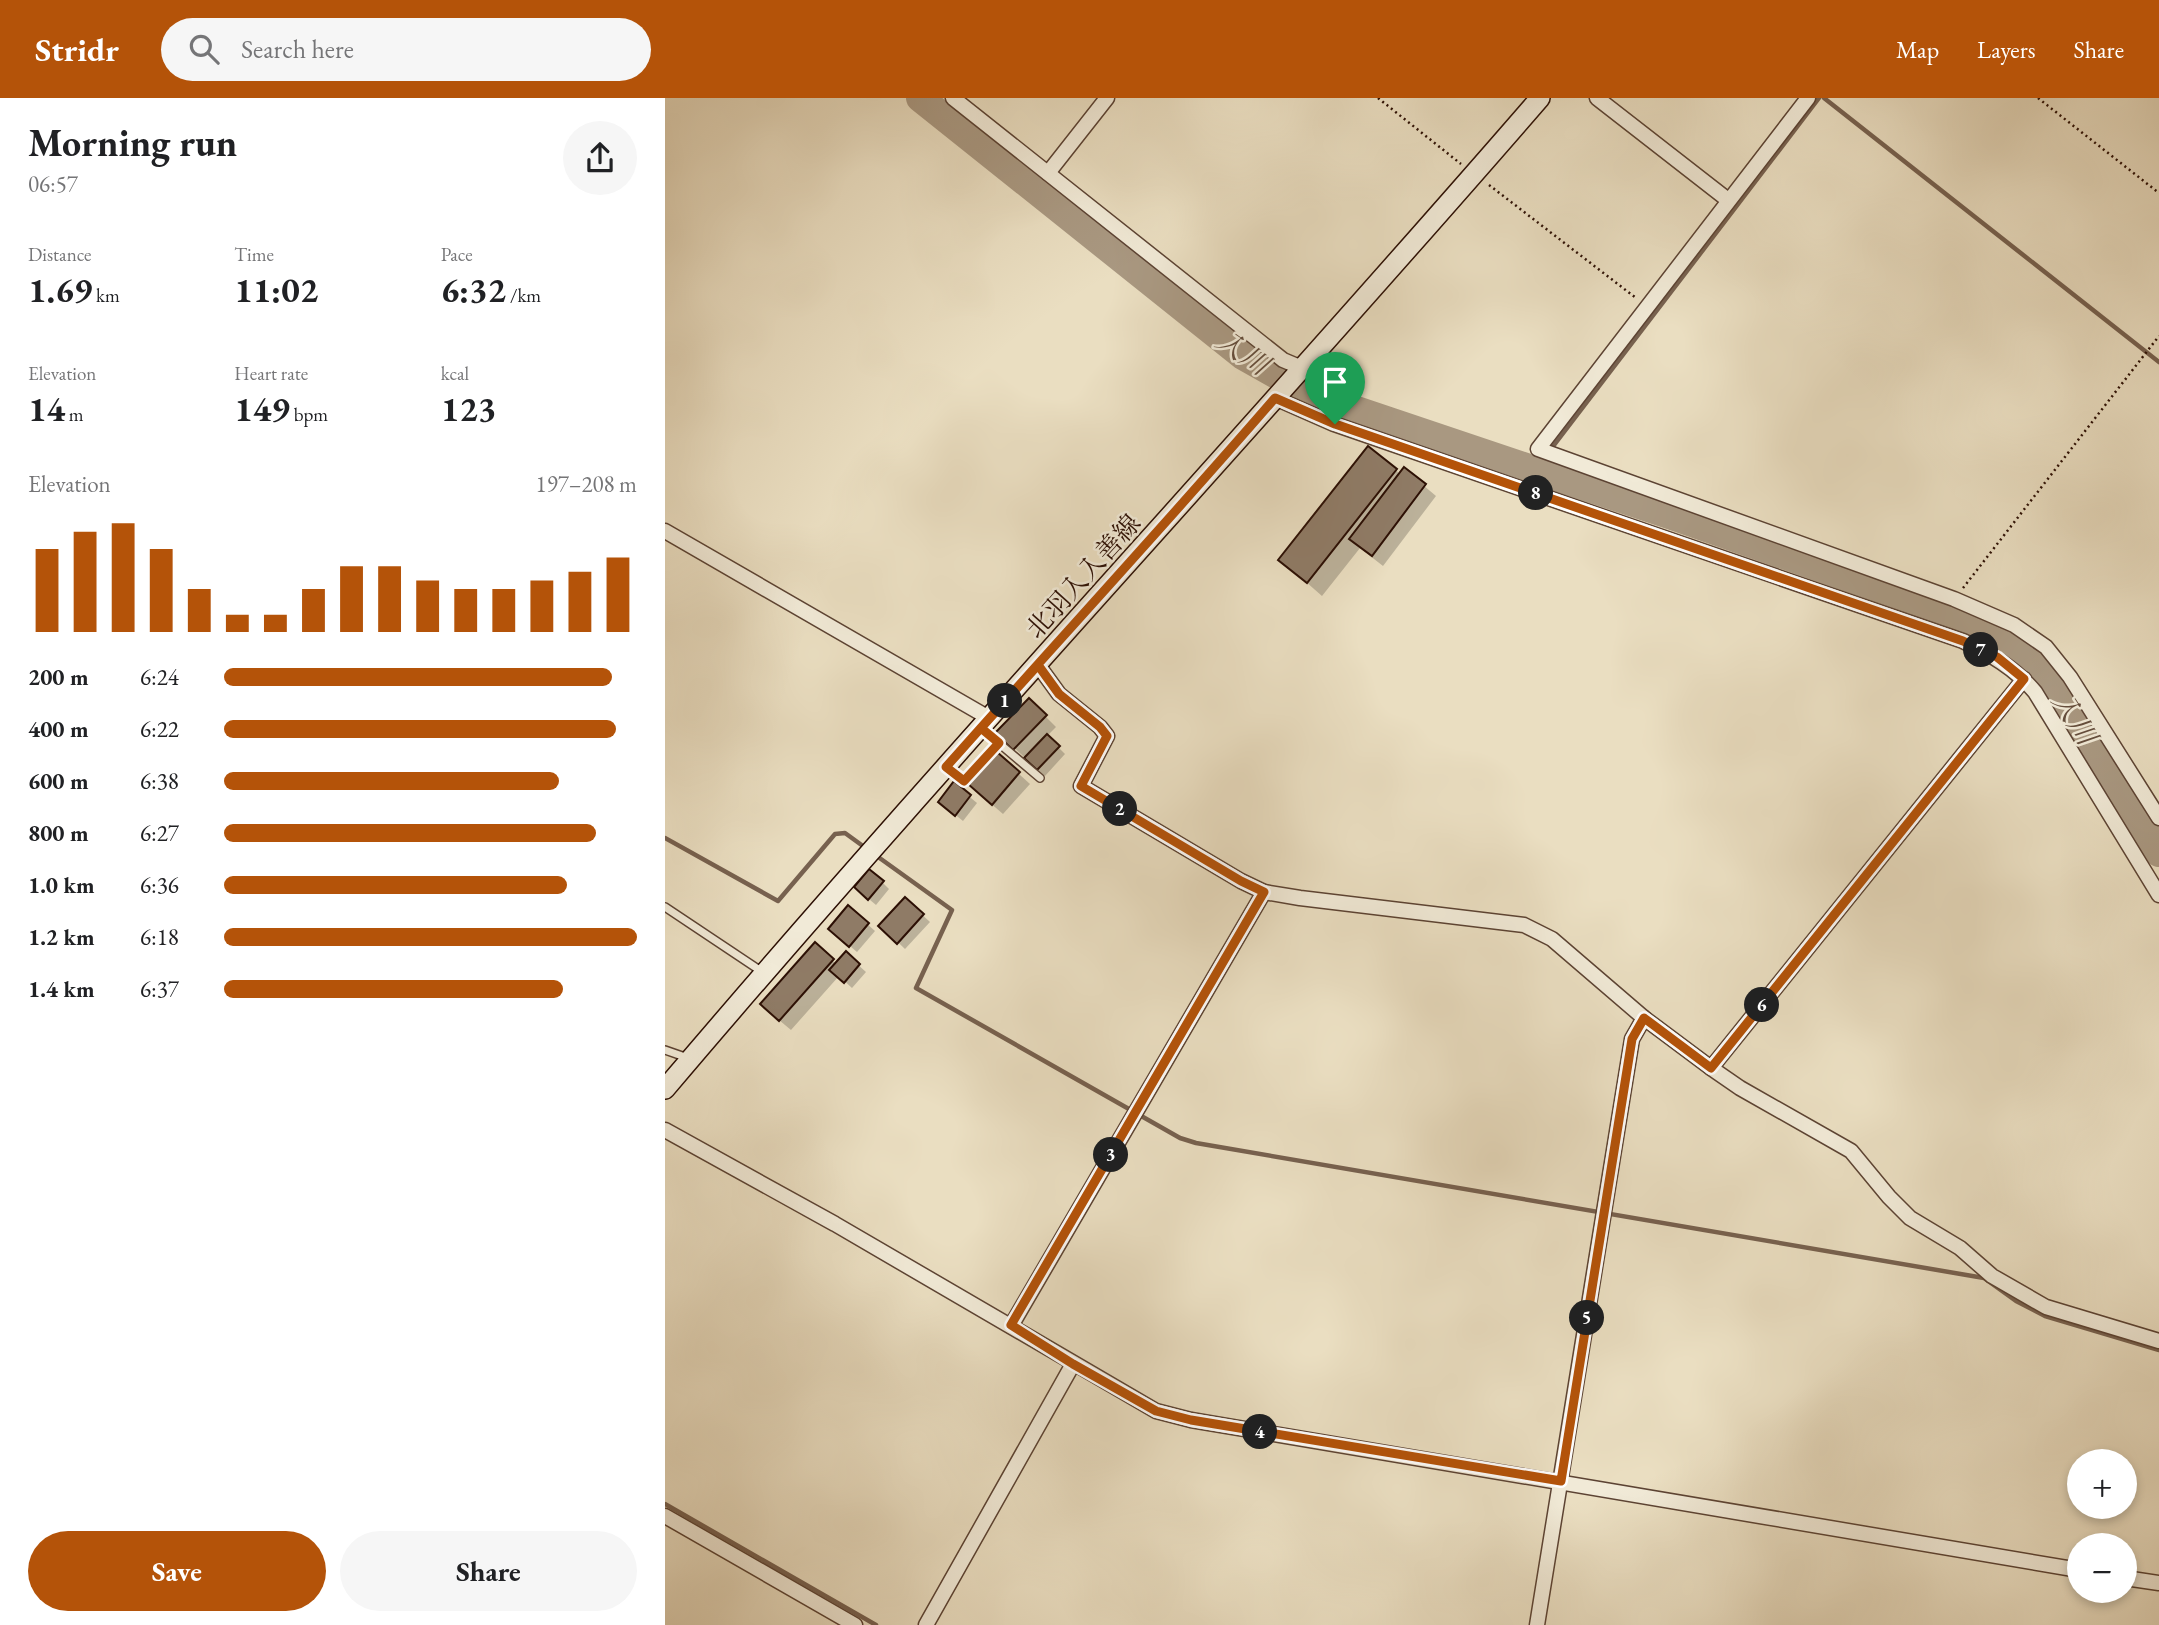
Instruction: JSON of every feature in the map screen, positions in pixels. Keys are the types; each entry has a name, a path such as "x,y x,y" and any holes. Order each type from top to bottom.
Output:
{"main road":[{"name":"北羽入入善線","path":"665,1089 946,767 1540,98"}],"street":[{"path":"953,98 1299,371"},
{"path":"1048,173 1107,98"},
{"path":"1597,98 1728,200"},
{"path":"1808,98 1538,449 1954,599 2014,625 2046,647 2070,677 2159,818"},
{"path":"1277,396 1335,424 1963,641 1997,657 2024,679 2035,692 2159,895"},
{"path":"665,531 985,723"},
{"path":"1038,665 1059,694 1100,727 1107,736 1081,786 1264,892 1403,912 1524,925 1552,939 1644,1018 1711,1068 1740,1088 1851,1151 1889,1198 1910,1218 1960,1248 1992,1276 2046,1307 2159,1341"},
{"path":"1711,1068 2024,679"},
{"path":"1011,1325 1264,892"},
{"path":"1537,1625 1632,1039 1644,1018"},
{"path":"665,1130 1011,1325 1156,1411 1191,1420 2067,1568"},
{"path":"926,1625 1073,1364"},
{"path":"665,1516 855,1625"},
{"path":"2137,1580 2159,1583"}],"lane":[{"path":"985,723 999,743 1040,778"},
{"path":"946,767 964,781 999,743"},
{"path":"665,907 764,974"},
{"path":"665,1051 691,1059"}],"path":[{"path":"1378,98 1647,307"},
{"path":"2038,98 2159,193"},
{"path":"1954,599 2159,336"}],"building":[{"path":"1368,446 1397,469 1307,583 1278,560"},
{"path":"1404,467 1426,484 1372,556 1349,539"},
{"path":"1029,698 1047,715 1013,750 995,733"},
{"path":"1047,734 1060,746 1037,770 1024,758"},
{"path":"997,752 1020,772 992,805 968,784"},
{"path":"954,781 971,795 955,816 938,802"},
{"path":"869,869 884,881 868,900 854,887"},
{"path":"905,897 924,914 897,944 878,926"},
{"path":"848,905 869,923 849,947 828,929"},
{"path":"815,942 834,959 779,1021 760,1004"},
{"path":"846,951 860,964 844,983 829,970"}],"waterway":[{"name":"入川","path":"920,98 1243,356 1312,395 1672,516 1977,623 2017,646 2055,686 2159,853"},
{"path":"1535,470 1819,98"},
{"path":"1824,98 2159,362"},
{"path":"665,838 778,901 835,834 845,833 867,849"},
{"path":"874,854 952,910 916,988 1180,1138 1196,1143 1984,1278 2016,1301 2045,1316 2159,1350"},
{"path":"665,1504 876,1625"}],"route":[{"path":"1335,424 1275,398 1185,502 1038,665 981,728 946,767 964,781 999,743 981,728 989,718 1038,665 1059,694 1100,727 1107,736 1081,786 1264,892 1011,1325 1156,1411 1191,1420 1561,1481 1632,1039 1644,1018 1711,1068 2024,679 1997,657 1963,641 1335,424"}]}
